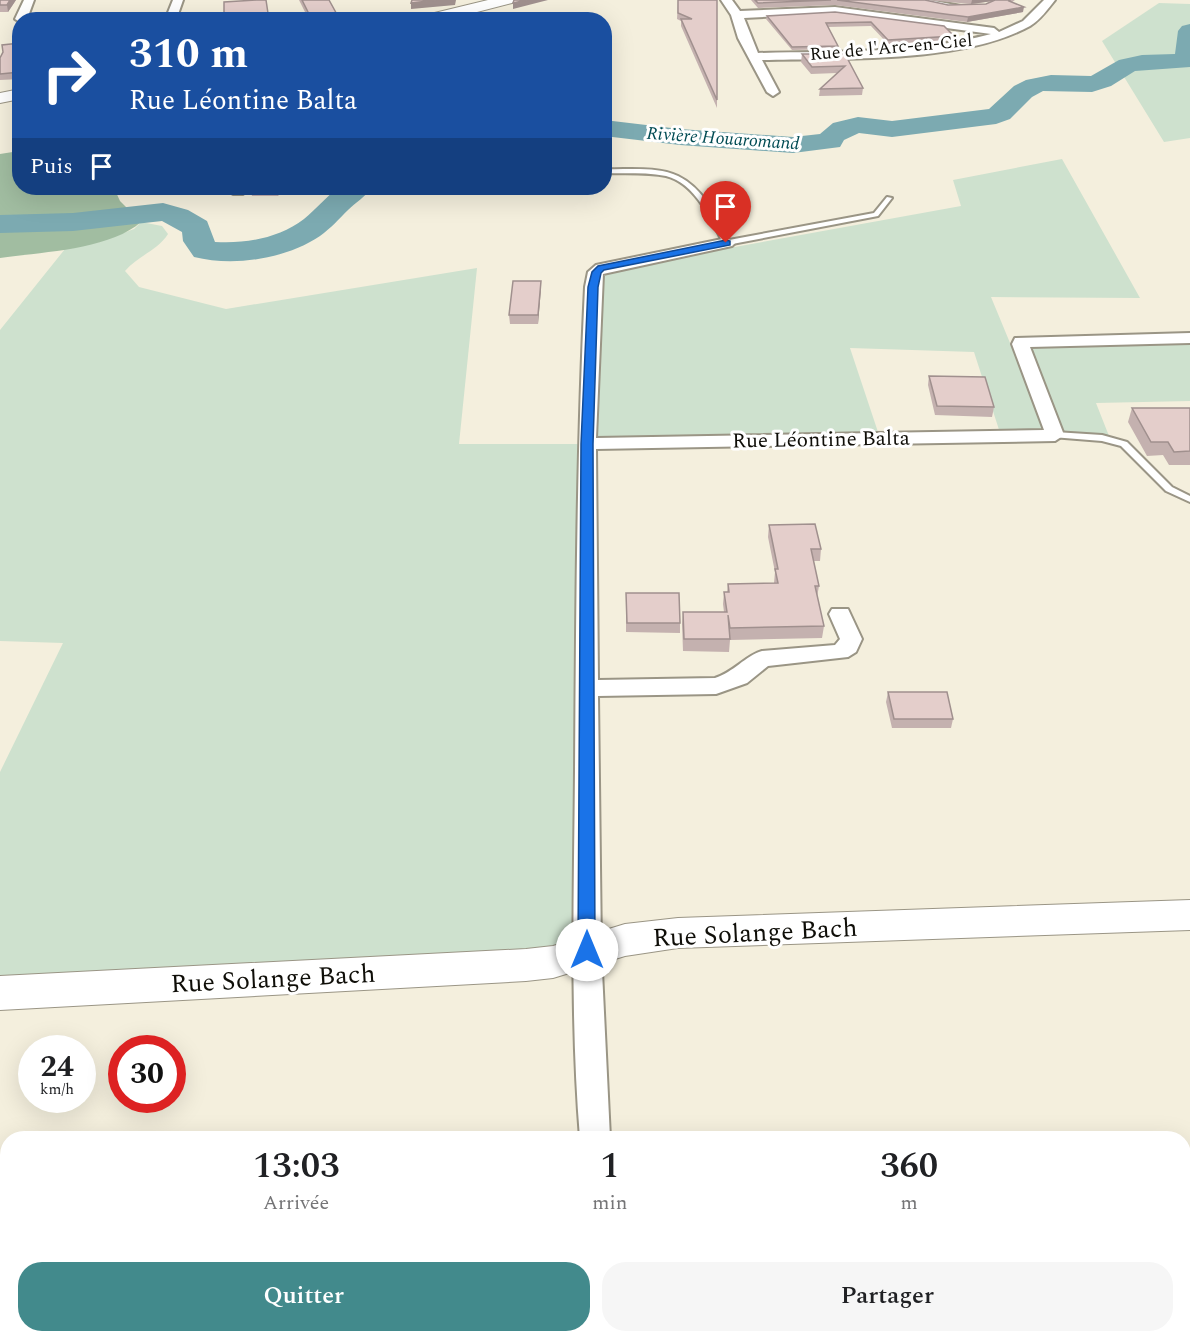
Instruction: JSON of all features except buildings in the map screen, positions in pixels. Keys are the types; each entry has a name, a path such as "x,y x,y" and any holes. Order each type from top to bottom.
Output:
{"street":[{"path":"472,9 507,0"},
{"path":"726,0 737,15 744,38 773,92"},
{"name":"Rue de l'Arc-en-Ciel","path":"756,57 944,46 1005,33 1026,24 1050,0"},
{"path":"737,15 835,10 1005,33"},
{"path":"595,1131 587,950 586,688 587,444 593,287 596,272 601,268 726,243"},
{"path":"1055,435 1021,342 1190,338"},
{"name":"Rue Léontine Balta","path":"587,444 1055,435"},
{"path":"586,688 716,686 739,678 762,659 840,652 848,647 850,639 840,614"},
{"name":"Rue Solange Bach","path":"0,993 526,965 568,958 587,950 624,940 678,933 1190,915"}],"lane":[{"path":"919,0 976,7"},
{"path":"612,171 641,172 675,177 710,212 726,243 876,215 889,198"},
{"path":"1055,435 1102,438 1124,444 1169,489 1190,499"}],"green space":[{"path":"1159,3 1190,4 1190,138 1164,142 1102,41"},
{"path":"12,152 12,195 117,195 120,201 141,222 111,239 93,244 0,258 0,154"},
{"path":"1062,159 1140,298 991,297 1048,435 1001,436 974,352 850,348 880,438 587,444 602,274 613,269 961,206 953,180"},
{"path":"141,222 162,226 168,234 164,240 125,271 139,287 226,309 477,268 459,444 587,444 587,950 0,993 0,772 63,643 0,641 0,330 65,249 99,242 134,229"},
{"path":"1190,338 1190,401 1096,403 1109,436 1102,438 1055,435 1021,342"}],"waterway":[{"name":"Rivière Houaromand","path":"612,129 680,137 793,145 830,141 832,136 843,129 858,125 892,129 996,116 1023,92 1035,85 1092,84 1102,81 1118,69 1128,65 1183,61 1187,58 1190,31"},
{"name":"Rivière Houaromand","path":"0,224 73,222 163,212 177,216 196,228 199,241 205,250 244,251 258,249 297,236 308,230 348,195"}],"route":[{"path":"587,950 587,444 593,287 596,272 601,268 726,243"}]}
